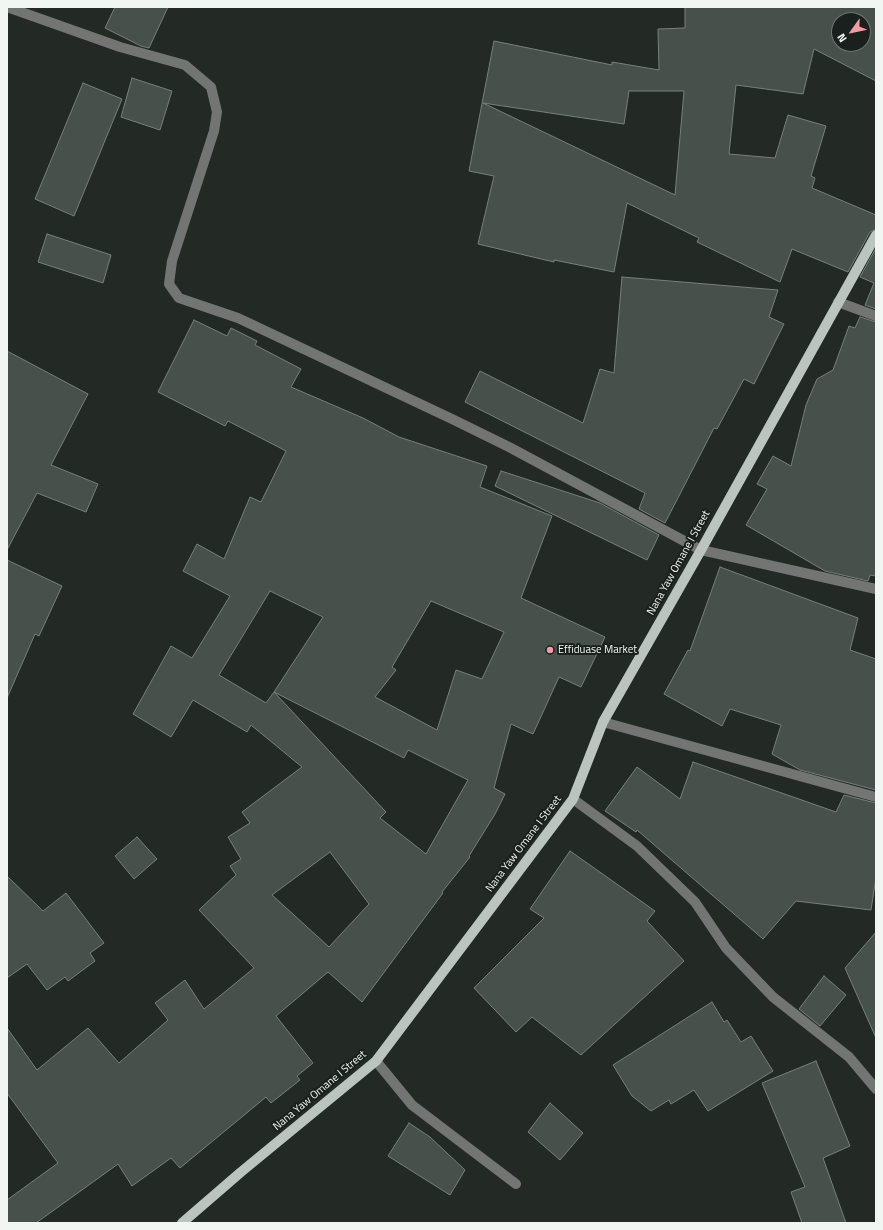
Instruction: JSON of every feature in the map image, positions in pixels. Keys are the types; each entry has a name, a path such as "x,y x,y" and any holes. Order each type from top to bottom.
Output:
{"main road":[{"name":"Nana Yaw Omane I Street","path":"182,1223 241,1172 376,1061 573,799 603,722 701,550 876,235"}],"street":[{"path":"7,7 120,47 185,65 211,87 217,112 214,131 172,261 169,284 179,298 238,318 480,433 701,550 876,589"},
{"path":"838,302 876,316"},
{"path":"603,722 876,797"},
{"path":"573,799 637,846 695,902 726,948 773,997 849,1057 876,1090"},
{"path":"376,1061 412,1105 516,1184"}],"building":[{"path":"115,7 168,7 149,48 141,46 105,28"},
{"path":"685,7 876,7 876,81 814,49 803,94 736,85 729,154 775,158 788,115 826,126 811,176 815,178 812,188 876,215 876,229 870,232 848,272 792,249 780,282 697,242 699,238 627,203 614,272 554,260 554,262 478,244 494,176 469,171 494,41 612,65 612,62 659,70 658,29 685,28","holes":["629,91 684,91 675,195 483,103 624,124"]},
{"path":"132,78 172,91 160,130 121,117"},
{"path":"83,83 122,99 74,216 35,199"},
{"path":"47,234 111,255 103,283 38,262"},
{"path":"876,248 876,309 865,305 874,283 860,277"},
{"path":"622,277 778,290 769,317 784,324 754,384 744,379 717,429 714,428 665,523 639,509 645,493 465,402 480,371 583,423 600,369 614,373"},
{"path":"860,317 876,322 876,576 870,575 868,581 825,571 746,525 767,489 757,484 773,456 791,466 806,405 817,379 833,370 849,326 855,328"},
{"path":"194,320 227,336 231,328 257,341 255,345 301,369 291,387 363,418 399,437 487,466 480,487 552,516 521,598 605,637 581,687 559,677 533,734 511,724 494,788 505,794 495,814 469,856 470,857 442,892 443,893 362,1002 328,972 276,1016 313,1063 297,1076 300,1080 271,1103 266,1097 180,1168 171,1158 132,1186 118,1164 36,1223 7,1223 7,1200 58,1163 7,1093 7,1028 37,1070 88,1028 119,1063 168,1020 155,1003 185,980 204,1009 254,968 199,910 236,875 230,866 241,859 228,837 250,823 242,812 302,767 251,725 247,732 193,700 171,737 133,714 171,646 192,658 230,596 183,571 197,544 224,559 250,497 261,502 286,451 228,421 225,426 158,392","holes":["270,591 323,617 266,703 219,675","431,601 504,632 482,679 456,670 437,730 375,697 396,670 392,667","274,692 404,758 408,750 468,780 426,854 380,818 386,812","330,852 369,904 329,947 272,895"]},
{"path":"7,351 88,394 51,465 98,484 86,512 37,493 7,550"},
{"path":"501,471 600,503 659,535 647,560 495,486"},
{"path":"7,560 62,586 39,636 35,634 7,698"},
{"path":"720,567 858,618 850,650 876,659 876,790 800,770 772,754 781,725 730,709 722,726 664,694 688,650 690,651"},
{"path":"693,762 836,812 844,795 876,803 876,877 871,910 796,901 763,939 637,830 636,832 605,811 637,767 680,799"},
{"path":"137,837 157,859 134,879 115,856"},
{"path":"570,851 655,911 647,921 684,961 581,1055 532,1017 516,1032 474,988 544,918 530,909"},
{"path":"7,876 43,911 66,893 104,943 90,953 95,961 68,981 65,977 47,990 27,964 7,978"},
{"path":"876,932 876,1038 845,968"},
{"path":"824,976 846,995 820,1026 799,1009"},
{"path":"712,1002 724,1022 727,1020 741,1042 751,1036 773,1071 708,1111 694,1090 671,1104 669,1100 651,1111 632,1096 613,1065"},
{"path":"816,1061 850,1146 823,1158 846,1223 802,1223 791,1192 805,1187 762,1083"},
{"path":"550,1103 583,1133 560,1160 528,1132"},
{"path":"409,1123 430,1137 465,1170 450,1195 388,1156"}],"place":[{"name":"Effiduase Market","path":"550,650"}]}
